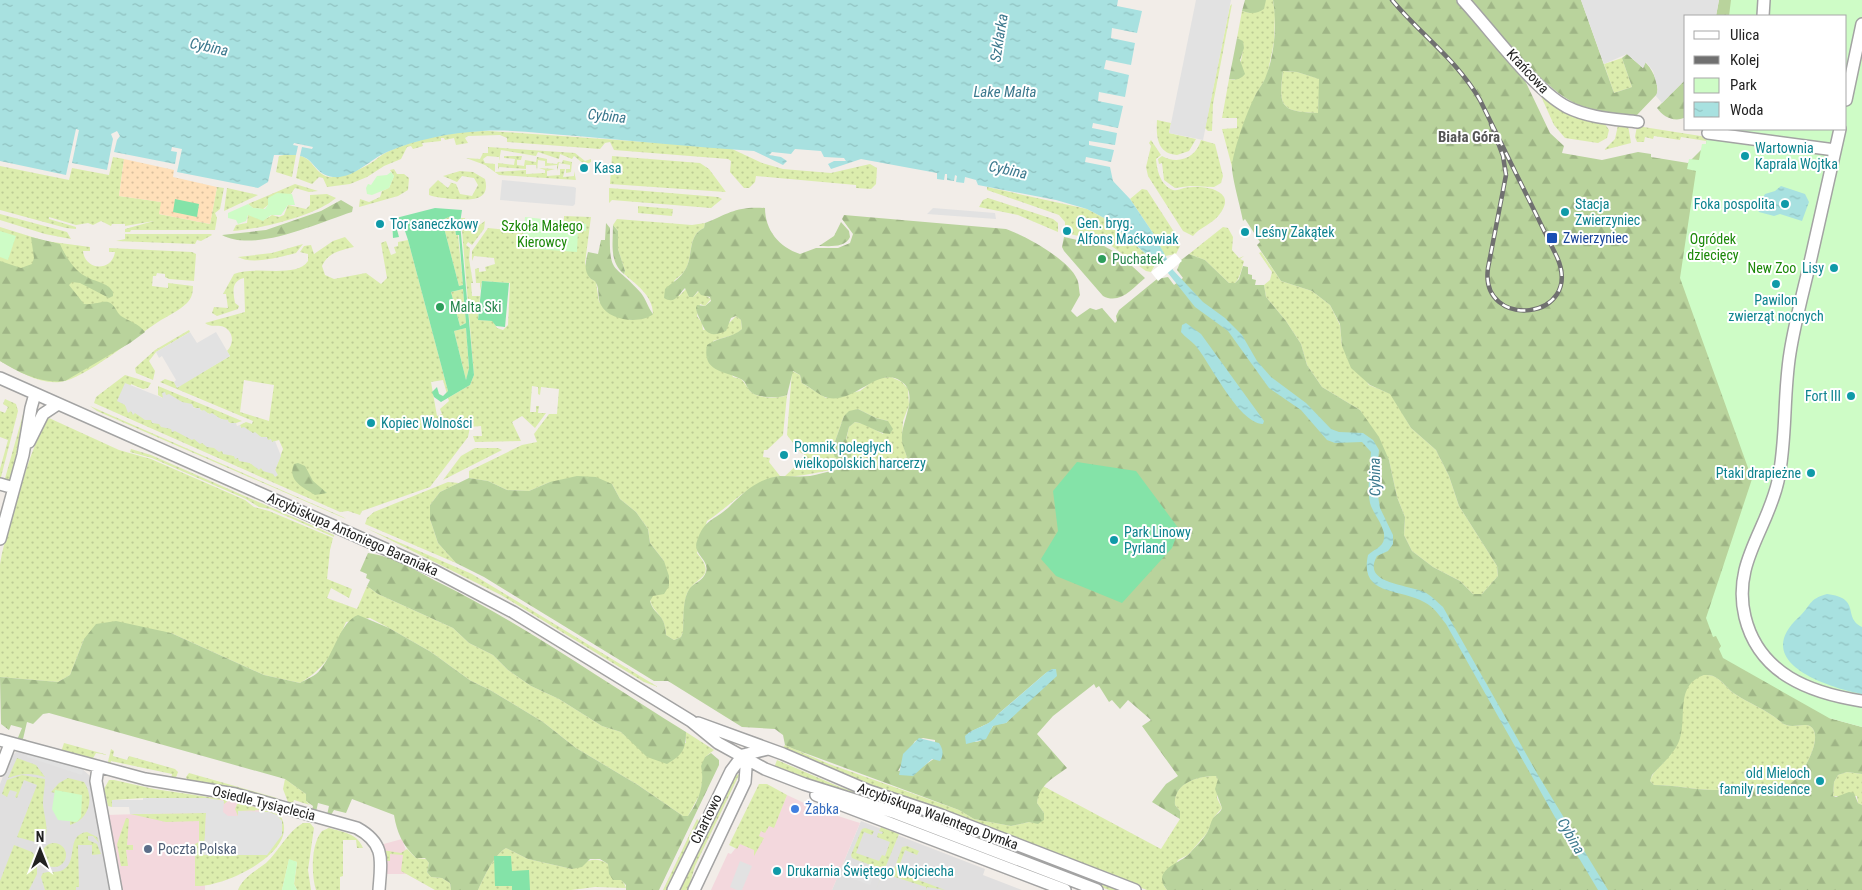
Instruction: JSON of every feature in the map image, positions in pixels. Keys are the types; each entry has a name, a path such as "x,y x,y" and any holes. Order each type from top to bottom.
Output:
{"street":[{"name":"Krańcowa","path":"1463,0 1548,94 1567,107 1590,115 1638,122"},
{"path":"1763,15 1764,0"},
{"path":"1847,95 1862,24"},
{"path":"1840,130 1789,354 1784,445 1778,483 1772,503 1746,559 1741,593 1745,619 1752,636 1768,662 1808,688 1828,696 1862,701"},
{"path":"1708,133 1730,132 1835,150"},
{"name":"Arcybiskupa Antoniego Baraniaka","path":"0,378 436,570 513,612 691,721 714,740 745,757"},
{"path":"0,539 23,455 30,408 35,394"},
{"path":"23,455 40,418 58,404"},
{"path":"0,484 14,488"},
{"name":"Arcybiskupa Antoniego Baraniaka","path":"691,721 741,739"},
{"name":"Arcybiskupa Walentego Dymka","path":"741,739 770,749 869,791 941,815 1136,890"},
{"name":"Chartowo","path":"694,890 745,782 745,757 741,739"},
{"path":"714,740 727,756 730,766 729,773"},
{"name":"Osiedle Tysiąclecia","path":"0,770 5,742 145,779 235,794 357,828 374,839 379,848 381,859 379,890"},
{"path":"745,757 770,749"},
{"name":"Arcybiskupa Walentego Dymka","path":"745,757 765,769 787,778 876,806 1097,890"},
{"name":"Chartowo","path":"673,890 729,773 745,757"},
{"path":"98,768 96,781 116,890"},
{"path":"745,782 765,769"},
{"path":"787,778 796,786 852,810 1065,890"}],"shaded area":[{"path":"1196,0 1231,0 1203,140 1169,133"},
{"path":"1581,0 1719,0 1716,15 1684,15 1684,81 1662,103 1656,96 1658,89 1653,71 1646,62 1643,68 1627,54 1604,64"},
{"path":"502,180 574,187 576,188 575,204 573,206 500,200"},
{"path":"933,208 995,213 996,219 927,214"},
{"path":"190,332 197,343 216,332 230,356 177,388 174,382 176,380 162,356 159,358 156,352"},
{"path":"125,383 163,398 162,393 165,392 166,395 169,394 182,402 192,404 194,408 200,408 201,411 204,410 209,414 212,413 221,419 228,420 229,423 236,423 241,428 244,427 261,437 267,437 272,442 275,441 281,456 275,470 278,475 275,477 261,468 259,470 250,463 239,461 238,458 235,459 234,456 223,454 222,451 219,452 214,448 207,447 175,431 172,432 171,429 152,423 151,420 145,420 135,413 133,415 131,411 128,413 125,405 117,401"},
{"path":"19,750 80,767 89,775 114,890 0,890 0,784 11,756"},
{"path":"25,751 80,767 83,769 82,775 27,757"},
{"path":"207,793 263,806 264,854 205,855 205,890 122,890 106,815 206,812"},
{"path":"787,795 819,810 860,823 832,890 711,890 728,853 731,854 760,817 775,824"},
{"path":"143,798 207,798 224,801 223,812 228,816 238,816 238,811 269,812 277,815 282,821 282,835 267,855 204,855 206,813 130,814 129,807 112,807 112,800 143,800"},
{"path":"861,821 985,869 983,875 1022,890 832,890"},
{"path":"402,839 409,859 408,874 383,874 380,845"},
{"path":"740,861 752,866 742,890 737,890 730,887"},
{"path":"851,864 869,871 871,867 876,869 870,885 846,876"}],"green space":[{"path":"1245,0 1266,0 1264,9 1254,13 1242,11"},
{"path":"1266,0 1273,0 1275,14 1274,42 1267,76 1255,96 1232,167 1222,129 1237,128 1237,118 1222,118 1229,79 1235,80 1242,56 1243,42 1237,38 1242,11 1250,13"},
{"name":"Ogródek dziecięcy","path":"1273,0 1457,0 1519,68 1550,133 1564,146 1562,153 1602,160 1638,152 1651,154 1651,157 1688,163 1706,145 1708,130 1847,130 1847,15 1716,15 1719,0 1862,0 1862,335 1829,718 1862,727 1862,774 1847,772 1838,775 1834,782 1833,796 1836,797 1849,792 1854,793 1858,803 1862,805 1862,890 1167,890 1162,877 1165,872 1169,867 1186,857 1200,842 1208,831 1213,818 1222,808 1215,789 1218,779 1216,776 1202,777 1182,786 1175,797 1175,805 1180,811 1180,819 1152,802 1166,784 1178,776 1142,726 1151,720 1128,700 1120,709 1112,700 1109,702 1099,686 1096,688 1094,684 1053,716 1037,734 1067,768 1048,782 1038,797 1037,803 1044,813 1044,820 1038,824 1029,822 1011,826 974,819 959,810 785,745 783,735 775,729 742,727 668,681 654,681 484,577 456,563 438,543 430,519 430,505 440,492 469,478 488,481 507,490 529,491 550,482 577,476 596,477 612,484 620,499 636,512 648,529 650,543 664,561 669,576 669,586 664,594 653,596 650,601 664,622 666,635 674,640 681,637 683,632 687,592 706,572 706,564 696,546 703,528 751,487 772,477 810,476 853,467 887,469 904,467 907,458 902,442 902,433 908,409 909,394 902,382 893,378 885,378 876,380 849,395 839,398 828,398 802,383 800,375 793,371 787,395 773,397 757,395 750,391 743,380 715,369 706,354 707,345 742,329 741,320 736,316 731,318 726,331 711,334 704,328 696,308 697,305 705,306 711,301 710,297 701,295 698,291 693,297 689,297 685,288 674,299 668,300 664,298 665,289 687,267 695,236 704,228 705,223 740,209 765,208 768,223 775,237 786,247 800,254 816,248 838,248 850,243 853,234 842,219 844,215 1006,229 1046,250 1065,264 1072,272 1078,281 1080,295 1071,311 1077,317 1090,308 1096,310 1102,308 1115,323 1119,310 1157,279 1168,277 1174,285 1183,278 1177,270 1181,260 1189,254 1205,260 1229,283 1235,283 1239,279 1243,266 1248,267 1248,274 1252,275 1252,279 1256,280 1255,285 1264,285 1266,297 1286,321 1301,344 1307,365 1322,387 1360,410 1379,437 1389,460 1397,497 1405,517 1404,535 1412,551 1433,567 1460,581 1473,594 1482,594 1498,576 1497,566 1459,506 1449,476 1436,450 1411,428 1390,394 1370,385 1351,368 1342,346 1340,324 1330,305 1312,291 1281,281 1257,245 1260,242 1245,219 1243,221 1232,165 1245,120 1269,67 1275,29","holes":["1283,71 1297,72 1319,79 1318,113 1296,111 1289,109 1285,105 1281,93","1047,672 1023,705 1006,723 995,724 985,738 975,742 968,733 993,721 997,715","1704,675 1714,676 1732,692 1785,725 1812,727 1815,737 1812,753 1798,777 1787,786 1779,789 1749,787 1715,790 1654,785 1650,781 1652,775 1676,748 1682,729 1684,702 1689,686","923,738 935,740 935,758 922,767 898,771 915,741"]},
{"path":"1471,0 1581,0 1614,93 1632,87 1622,58 1627,54 1643,68 1645,62 1648,65 1656,81 1657,94 1636,116 1599,111 1579,105 1565,98 1536,74"},
{"name":"New Zoo","path":"1731,0 1862,0 1862,727 1829,718 1723,658 1719,649 1721,646 1716,636 1713,637 1706,618 1752,479 1680,278 1696,171 1687,169 1689,159 1699,160 1702,144 1706,144 1708,130 1847,130 1847,15 1729,15"},
{"path":"1232,4 1213,104 1212,131 1208,131 1205,128 1230,6"},
{"path":"1237,38 1243,41 1244,48 1240,60 1245,74 1238,79 1229,79"},
{"path":"1622,58 1632,87 1614,93 1604,64"},
{"path":"1283,71 1297,72 1320,79 1318,113 1296,111 1289,109 1285,105 1281,93"},
{"path":"1684,81 1684,118 1674,119 1666,116 1657,108"},
{"path":"1540,94 1605,124 1609,130 1607,138 1598,143 1565,138 1554,125"},
{"path":"1157,120 1171,123 1169,133 1196,139 1189,151 1177,155 1165,151 1159,143"},
{"path":"1618,125 1628,125 1631,143 1604,150 1615,139"},
{"path":"1637,126 1707,137 1706,141 1681,137 1680,140 1654,136 1653,139 1645,137 1644,142 1637,142 1635,137"},
{"path":"489,131 730,148 762,163 783,169 831,173 870,164 877,168 876,184 871,189 856,188 856,185 756,176 755,182 749,188 744,188 730,172 731,161 728,159 614,150 610,142 605,143 600,149 507,142 507,138 500,135 468,136 465,138 468,143 456,145 454,138 445,140 441,138 441,141 422,143 423,146 413,149 411,146 407,147 401,159 350,184 327,187 323,178 319,177 312,184 296,178 300,156 309,160 323,175 334,177 358,170 387,152 424,139 463,132"},
{"path":"1151,140 1161,155 1156,159 1157,168 1165,185 1173,190 1189,187 1211,189 1221,193 1225,199 1225,204 1219,215 1193,236 1183,231 1148,176 1146,167"},
{"path":"1201,140 1215,144 1223,176 1221,183 1214,187 1190,186 1175,188 1164,180 1162,163 1159,164 1158,159 1162,156 1174,160 1186,158 1195,151"},
{"path":"488,147 575,153 585,161 591,159 591,162 585,165 574,156 572,159 560,154 559,159 538,152 536,156 501,150 499,161 499,157 487,156 483,159 485,163 495,164 495,172 526,170 526,174 545,173 545,170 539,168 555,169 547,171 547,176 560,175 560,169 565,169 563,177 574,176 574,171 576,180 499,175 485,165 466,158 480,159 483,153 488,153"},
{"path":"296,155 292,177 276,172 279,156"},
{"path":"504,156 522,156 521,160 517,160 517,165 524,166 525,160 536,162 537,157 547,159 547,163 557,164 558,162 562,163 563,160 572,162 571,172 566,173 566,169 570,169 570,165 559,163 557,171 557,165 545,166 545,161 538,160 537,170 536,165 526,165 526,169 499,167 498,170 498,163 514,165 515,159 504,158"},
{"path":"612,156 700,163 709,169 726,192 610,184"},
{"path":"113,157 124,159 119,196 162,202 159,214 210,224 217,187 224,188 220,209 215,213 217,218 215,230 131,230 130,232 125,232 125,229 154,221 125,226 125,224 112,224 111,226 101,221 93,225 88,223 76,225 49,217 49,219 76,227 76,229 0,210 0,166 69,180 72,168 109,175"},
{"path":"394,169 397,174 404,174 409,178 408,190 398,196 359,207 360,199 369,202 380,197 382,191 389,188 394,176 390,170"},
{"path":"460,171 473,172 485,179 486,187 482,196 466,200 429,195 429,189 438,180 448,188 451,183 448,182 456,184 460,194 472,196 478,185 474,178 462,176 457,182 443,176"},
{"path":"391,172 394,176 389,188 372,195 367,194 366,188 368,184 371,185 377,176 387,175"},
{"path":"295,184 318,191 309,192 295,188 290,195 268,200 268,205 263,209 253,208 248,204"},
{"path":"987,187 1087,209 1106,219 1156,263 1151,272 1146,271 1106,242 1065,233 1065,222 1059,215 987,190"},
{"path":"227,188 258,195 224,211"},
{"path":"609,188 718,197 722,199 711,208 612,200 609,203"},
{"path":"1142,189 1147,190 1178,238 1180,246 1176,254 1165,256 1153,233 1130,199"},
{"path":"277,193 292,194 295,205 288,205 281,215 271,215 263,221 248,215 246,221 238,224 236,220 228,218 228,213 248,204 253,208 265,209 268,205 268,198"},
{"path":"327,194 336,198 327,205 301,216 258,228 233,231 236,225 247,223 248,215 263,219 272,215 279,217 284,215 288,205 306,209 310,205 310,195"},
{"path":"988,198 1053,219 1058,223 1058,232 1018,215 979,207 983,200"},
{"path":"175,199 199,204 197,217 173,212"},
{"path":"341,200 353,207 352,212 304,229 268,239 251,241 236,240 222,235 266,230 321,211"},
{"path":"638,206 673,209 672,216 638,213"},
{"name":"Malta Ski","path":"435,208 462,210 460,223 474,375 470,385 441,402 434,397 432,392 437,387 439,394 443,396 448,391 408,240 403,225 396,226 399,237 393,238 392,219","holes":["449,217 454,220 456,235 459,235 463,285 459,286 442,220","463,289 466,323 460,326 451,292","466,328 469,368 466,380 454,331"]},
{"path":"0,214 67,232 71,239 45,234 0,220"},
{"path":"564,216 591,217 585,263 590,278 596,282 599,302 630,320 653,314 647,296 624,274 625,271 618,249 618,231 613,225 617,219 692,225 705,223 704,228 695,236 687,267 674,281 679,296 687,288 689,297 693,297 699,291 711,299 705,306 700,304 697,316 702,323 703,330 729,323 736,316 741,320 742,329 736,334 713,341 733,377 741,379 751,392 759,396 774,398 787,395 783,435 767,450 764,450 763,457 770,458 769,462 780,476 759,483 707,521 697,553 706,568 705,573 689,590 684,606 683,632 681,637 674,640 666,635 664,622 650,600 664,561 650,543 648,529 636,512 620,499 612,484 550,482 529,491 507,490 488,481 469,478 469,471 522,445 537,442 534,434 549,414 557,414 559,389 541,387 540,395 538,394 538,387 532,386 530,412 536,412 536,406 539,406 538,413 546,413 535,428 522,416 512,422 521,441 475,442 473,436 482,436 481,426 470,427 468,437 430,487 362,511 360,515 348,511 340,512 94,403 96,397 125,375 151,383 148,388 143,389 131,384 125,405 131,411 277,475 275,470 283,449 279,440 272,442 241,428 240,425 246,422 252,424 253,421 160,382 165,379 174,382 177,387 230,356 227,351 232,342 230,332 224,327 205,323 245,312 244,278 235,284 234,288 235,303 239,306 238,309 217,316 212,313 214,307 228,308 226,294 223,294 234,274 294,269 308,261 308,254 300,252 304,246 311,245 314,254 333,241 345,237 354,247 339,251 327,258 322,266 325,275 334,279 366,273 381,284 387,278 381,243 386,241 391,255 396,253 394,247 398,246 398,242 408,240 448,391 447,394 443,380 431,382 437,416 442,414 440,409 449,401 448,398 470,385 474,375 461,218 465,218 466,225 478,226 485,221 484,229 472,245 468,242 466,245 470,248 469,259 473,283 471,283 472,296 480,296 478,320 493,321 497,328 503,330 508,325 510,283 482,281 480,291 480,283 476,283 475,269 479,268 479,272 486,271 485,267 495,264 494,258 474,256 472,261 472,251 488,228 517,231 516,227 524,227 523,248 564,222","holes":["244,380 274,385 269,421 240,412"]},
{"path":"449,217 454,220 456,235 458,235 463,285 459,286 442,220"},
{"name":"Szkoła Małego Kierowcy","path":"525,217 586,224 586,231 578,230 577,252 522,248"},
{"path":"841,222 849,231 850,237 848,241 837,246 819,246 834,236"},
{"path":"606,223 610,228 610,254 612,262 643,295 653,314 647,317 633,320 610,314 601,305 595,281 586,272 588,252 598,254 601,240 605,240"},
{"path":"613,225 618,231 618,249 625,271 624,274 619,269 614,258"},
{"path":"0,227 45,241 90,247 90,251 83,251 85,258 93,265 99,266 104,266 113,259 115,252 109,252 109,248 192,252 196,254 194,281 169,279 165,277 165,274 157,273 156,276 153,276 152,286 168,288 168,283 193,286 192,295 189,301 180,309 83,373 60,382 36,379 0,361"},
{"path":"1223,227 1228,228 1233,237 1232,250 1239,258 1244,256 1240,259 1244,261 1240,276 1235,283 1229,283 1205,260 1189,254"},
{"path":"0,231 16,236 8,260 0,257"},
{"path":"125,234 212,235 201,241 197,240 195,244 116,241 125,239"},
{"path":"31,237 60,244 67,258 77,270 89,278 108,286 113,292 113,296 109,298 80,283 72,282 69,285 84,304 108,302 114,306 121,316 145,332 130,343 65,381 39,379 0,361 0,261 21,268 32,264 34,258"},
{"path":"1064,237 1104,246 1120,255 1145,278 1121,297 1109,298 1103,296 1064,251 1062,247"},
{"path":"303,244 296,253 274,258 251,260 238,257 272,253"},
{"path":"1261,252 1281,281 1312,291 1330,305 1340,325 1342,346 1369,385 1391,394 1411,428 1436,450 1449,476 1459,506 1497,566 1498,576 1482,594 1473,594 1460,581 1433,567 1412,551 1404,535 1405,517 1397,497 1389,460 1360,410 1322,387 1307,365 1301,344 1286,321 1266,297 1264,285 1270,280 1272,272 1259,253"},
{"path":"482,281 509,283 505,327 496,326 492,321 478,320"},
{"path":"463,289 466,323 460,326 451,292"},
{"path":"466,328 469,368 466,380 454,331"},
{"path":"189,330 190,332 156,352 149,361 155,371 153,380 136,373 135,368 155,350"},
{"path":"792,371 800,375 802,383 826,398 860,391 877,378 891,377 902,382 908,389 909,405 903,421 902,440 907,458 904,467 892,469 848,468 784,477 801,461 804,461 804,454 801,453 787,435","holes":["858,409 876,418 888,421 883,434 864,424 855,422 849,427 846,440 832,450 844,416"]},
{"path":"158,386 242,421 233,424 170,397 163,398 158,395"},
{"path":"5,399 16,404 18,411 0,481 0,469 8,440 0,437 0,411 5,413 8,407 3,404"},
{"path":"90,406 343,517 346,519 97,411"},
{"path":"858,409 876,418 888,421 893,429 890,434 886,434 855,422 849,427 846,439 852,450 851,457 843,460 835,457 832,450 844,416 849,411"},
{"path":"24,411 26,411 11,479 4,482"},
{"path":"49,418 119,450 151,459 245,500 254,507 269,511 333,538 327,579 352,589 349,598 331,588 327,598 357,609 367,586 378,594 453,628 469,643 493,655 508,670 531,686 559,699 602,726 621,732 631,741 686,743 686,732 714,750 705,757 701,792 688,816 683,816 638,785 576,748 543,722 490,690 471,681 431,652 370,618 346,622 338,642 329,657 317,671 300,683 264,675 171,633 84,639 70,675 58,682 0,677 0,566 2,555 28,464 43,426"},
{"path":"475,448 498,448 502,450 443,480 461,456"},
{"path":"131,449 151,455 334,535 334,537 270,509 259,507 246,499 152,458 130,452"},
{"name":"Park Linowy Pyrland","path":"1077,462 1136,471 1179,529 1172,548 1122,603 1056,576 1041,559 1058,531 1053,491"},
{"path":"298,463 305,466 313,481 327,493 315,495 297,483 292,470 294,464"},
{"path":"448,482 459,483 440,492 430,505 430,519 438,543 456,563 365,524 367,518 374,512"},
{"path":"366,528 472,574 658,687 644,682 501,595"},
{"path":"368,553 386,557 413,569 502,616 564,654 686,732 684,748 676,758 667,764 647,757 621,732 602,726 559,699 531,686 508,670 493,655 469,643 453,628 378,594 367,586 370,580 366,578 367,574 360,571"},
{"path":"358,615 389,628 431,652 471,681 490,690 543,722 576,748 638,785 683,816 688,816 698,798 702,785 701,766 705,757 711,753 719,760 719,765 659,890 626,890 626,885 621,880 613,880 609,874 608,864 600,859 590,859 582,867 572,869 528,859 506,848 493,861 478,890 451,890 450,883 442,878 431,877 427,872 429,863 425,858 416,858 407,848 399,833 394,815 352,799 346,813 334,810 331,815 327,815 329,806 318,803 316,812 312,811 313,806 306,801 306,794 285,779 49,713 43,714 33,724 27,722 23,739 27,740 26,743 17,740 22,728 11,725 9,730 1,724 0,677 58,682 70,675 84,639 96,624 116,621 171,633 264,675 300,683 318,672 325,663 346,624"},
{"path":"1704,675 1718,679 1732,692 1785,725 1812,727 1815,737 1812,753 1798,777 1787,786 1779,789 1749,787 1715,790 1654,785 1650,781 1672,748 1687,686 1693,679"},
{"path":"64,743 108,755 96,753 91,762 61,752"},
{"path":"785,745 829,764 959,810 974,819 1011,826 1029,822 1038,823 1044,813 1037,803 1038,794 1043,786 1161,849 1180,819 1180,811 1175,805 1175,797 1182,786 1194,779 1216,776 1218,779 1217,798 1222,808 1214,817 1207,833 1188,855 1178,860 1164,886 1167,890 1147,890 781,750"},
{"path":"111,749 114,751 113,756 127,760 129,756 175,769 178,772 175,780 171,779 172,774 111,761 110,766 107,766"},
{"path":"17,758 36,765 45,777 27,774 8,778"},
{"path":"777,760 840,787 946,822 1122,890 1109,890 881,803 774,768"},
{"name":"old Mieloch family residence","path":"1847,772 1862,774 1862,805 1858,803 1857,796 1833,796 1834,782 1838,775"},
{"path":"189,773 277,798 278,802 188,782 186,777"},
{"path":"734,773 739,775 695,866 688,890 678,890"},
{"path":"22,775 45,779 43,803 46,836 39,843 17,837 37,785 24,780 17,798 15,797 17,792 10,790 7,797 2,794 7,780"},
{"path":"68,778 84,782 89,795 86,813 77,822 55,790 55,793 51,792 59,783"},
{"path":"285,779 306,794 306,801 310,805 294,800 292,806 289,805 283,789"},
{"path":"109,780 229,800 224,804 223,800 143,798 112,800 112,807 108,806 104,789"},
{"path":"759,784 767,784 787,795 774,828 769,826 765,833 761,831 759,836 764,838 754,856 754,850 740,844 737,849 729,845"},
{"path":"55,790 82,795 81,817 77,822 58,820 52,809"},
{"path":"238,802 280,815 284,828 280,842 271,854 257,865 223,881 208,885 195,886 195,844 199,842 199,821 166,822 130,814 206,813 204,855 267,855 262,810 239,811 238,816 235,809"},
{"path":"126,818 129,819 127,845 133,845 133,850 126,850 128,866 121,866 117,844"},
{"path":"697,819 700,822 668,890 663,890"},
{"path":"303,823 310,823 314,828 308,870 311,890 297,890 294,884 297,862 289,860 282,890 238,890 246,878 266,863 292,831"},
{"path":"881,827 899,834 876,890 884,870 852,858 851,855 862,829 865,828 874,831 872,835 864,832 856,853 879,861 882,855 885,856 890,842 877,837 878,833 882,834 883,832 879,831"},
{"path":"329,828 353,836 363,848 357,848 356,840 343,840 343,876 340,877 340,890 316,890 313,876 314,851 318,837 322,831"},
{"path":"87,832 97,837 99,843 93,836 88,836 88,840 97,844 101,854 92,855 92,845 78,845 79,887 76,887 76,890 45,890 41,877 43,873 60,871 68,866 76,838 80,834"},
{"path":"54,843 63,846 66,855 63,864 54,867 45,864 42,855 45,846"},
{"path":"14,845 32,852 37,858 37,874 29,890 0,890 0,881"},
{"path":"907,846 919,851 917,855 905,850 897,872 945,890 927,887 926,890 926,887 892,876 902,847"},
{"path":"506,848 528,859 572,869 590,860 603,861 623,881 626,888 478,890 493,861"},
{"path":"407,849 416,858 426,859 429,863 427,872 431,877 442,878 450,883 451,890 435,890 401,871 403,855 390,854 390,861 383,861 382,850 401,853"},
{"path":"494,856 511,856 512,871 529,870 530,890 512,890 512,886 495,886"},
{"path":"289,859 297,862 294,884 297,890 282,890"}],"sand":[{"path":"124,159 174,170 173,177 217,187 210,224 159,214 161,202 119,196"}],"water":[{"name":"Lake Malta","path":"0,0 1118,0 1117,6 1142,11 1137,33 1112,28 1111,38 1135,43 1131,65 1106,60 1104,69 1129,75 1125,97 1099,92 1098,101 1123,106 1118,128 1093,123 1092,128 1117,133 1115,145 1089,141 1089,145 1114,150 1111,162 1086,157 1085,162 1110,167 1113,181 1130,199 1153,233 1173,270 1203,302 1225,318 1242,335 1257,361 1271,377 1306,403 1331,429 1339,432 1363,433 1373,440 1379,450 1376,484 1380,508 1393,535 1393,544 1388,551 1377,556 1374,565 1375,572 1380,578 1388,582 1427,593 1443,607 1538,775 1608,890 1598,890 1441,617 1428,604 1383,589 1369,578 1367,568 1368,555 1382,544 1384,539 1383,530 1369,497 1371,452 1362,442 1335,443 1327,440 1301,410 1269,388 1228,331 1195,307 1168,273 1106,219 1087,209 1056,200 978,185 976,180 965,177 964,183 956,182 957,176 955,175 954,181 947,180 947,174 945,174 944,180 937,179 937,173 861,159 831,169 828,164 834,161 846,161 844,158 824,157 821,151 795,149 791,154 772,152 769,155 781,157 787,161 783,165 754,151 530,132 482,131 434,137 398,147 381,155 355,172 341,177 327,176 305,157 300,156 302,147 312,149 313,147 294,143 293,145 298,146 296,155 274,155 268,182 258,188 177,172 182,149 172,147 171,151 177,152 175,164 114,152 120,136 117,131 111,134 113,139 107,170 72,163 79,130 76,129 66,175 0,161"},
{"path":"1781,186 1805,194 1809,202 1802,221 1780,214 1774,216 1759,212 1757,208 1765,194 1775,191"},
{"path":"1186,323 1201,334 1264,421 1263,424 1254,421 1244,414 1234,403 1201,353 1181,332 1182,325"},
{"path":"1827,594 1844,599 1856,623 1862,627 1862,694 1830,685 1799,670 1788,659 1783,647 1786,633 1810,603 1816,598"},
{"path":"1052,669 1056,669 1057,676 1006,723 993,726 986,739 966,744 965,736 994,719"},
{"path":"919,738 939,743 942,752 940,761 932,759 913,776 899,775 903,754"}],"pier":[{"path":"1175,253 1182,261 1158,281 1151,272"}],"railway":[{"path":"1392,0 1450,60 1471,85 1480,100 1557,257 1562,278 1557,295 1545,305 1530,310 1513,309 1499,302 1490,288 1488,268 1506,175 1503,156 1491,124"}],"place":[{"name":"Wartownia Kaprala Wojtka","path":"1745,156"},
{"name":"Kasa","path":"584,168"},
{"name":"Foka pospolita","path":"1785,204"},
{"name":"Stacja Zwierzyniec","path":"1565,212"},
{"name":"Tor saneczkowy","path":"380,224"},
{"name":"Gen. bryg. Alfons Maćkowiak","path":"1067,231"},
{"name":"Leśny Zakątek","path":"1245,232"},
{"name":"Zwierzyniec","path":"1552,238"},
{"name":"Puchatek","path":"1102,259"},
{"name":"Lisy","path":"1834,268"},
{"name":"Pawilon zwierząt nocnych","path":"1776,284"},
{"name":"Malta Ski","path":"440,307"},
{"name":"Fort III","path":"1851,396"},
{"name":"Kopiec Wolności","path":"371,423"},
{"name":"Pomnik poległych wielkopolskich harcerzy","path":"784,455"},
{"name":"Ptaki drapieżne","path":"1811,473"},
{"name":"Park Linowy Pyrland","path":"1114,540"},
{"name":"old Mieloch family residence","path":"1820,781"},
{"name":"Żabka","path":"795,809"},
{"name":"Poczta Polska","path":"148,849"},
{"name":"Drukarnia Świętego Wojciecha","path":"777,871"}],"district":[{"name":"Biała Góra","path":"1469,137"}],"water label":[{"name":"Szklarka","path":"999,38"},
{"name":"Cybina","path":"209,47"},
{"name":"Cybina","path":"607,116"},
{"name":"Cybina","path":"1008,170"},
{"name":"Cybina","path":"1375,477"},
{"name":"Cybina","path":"1571,836"}]}
